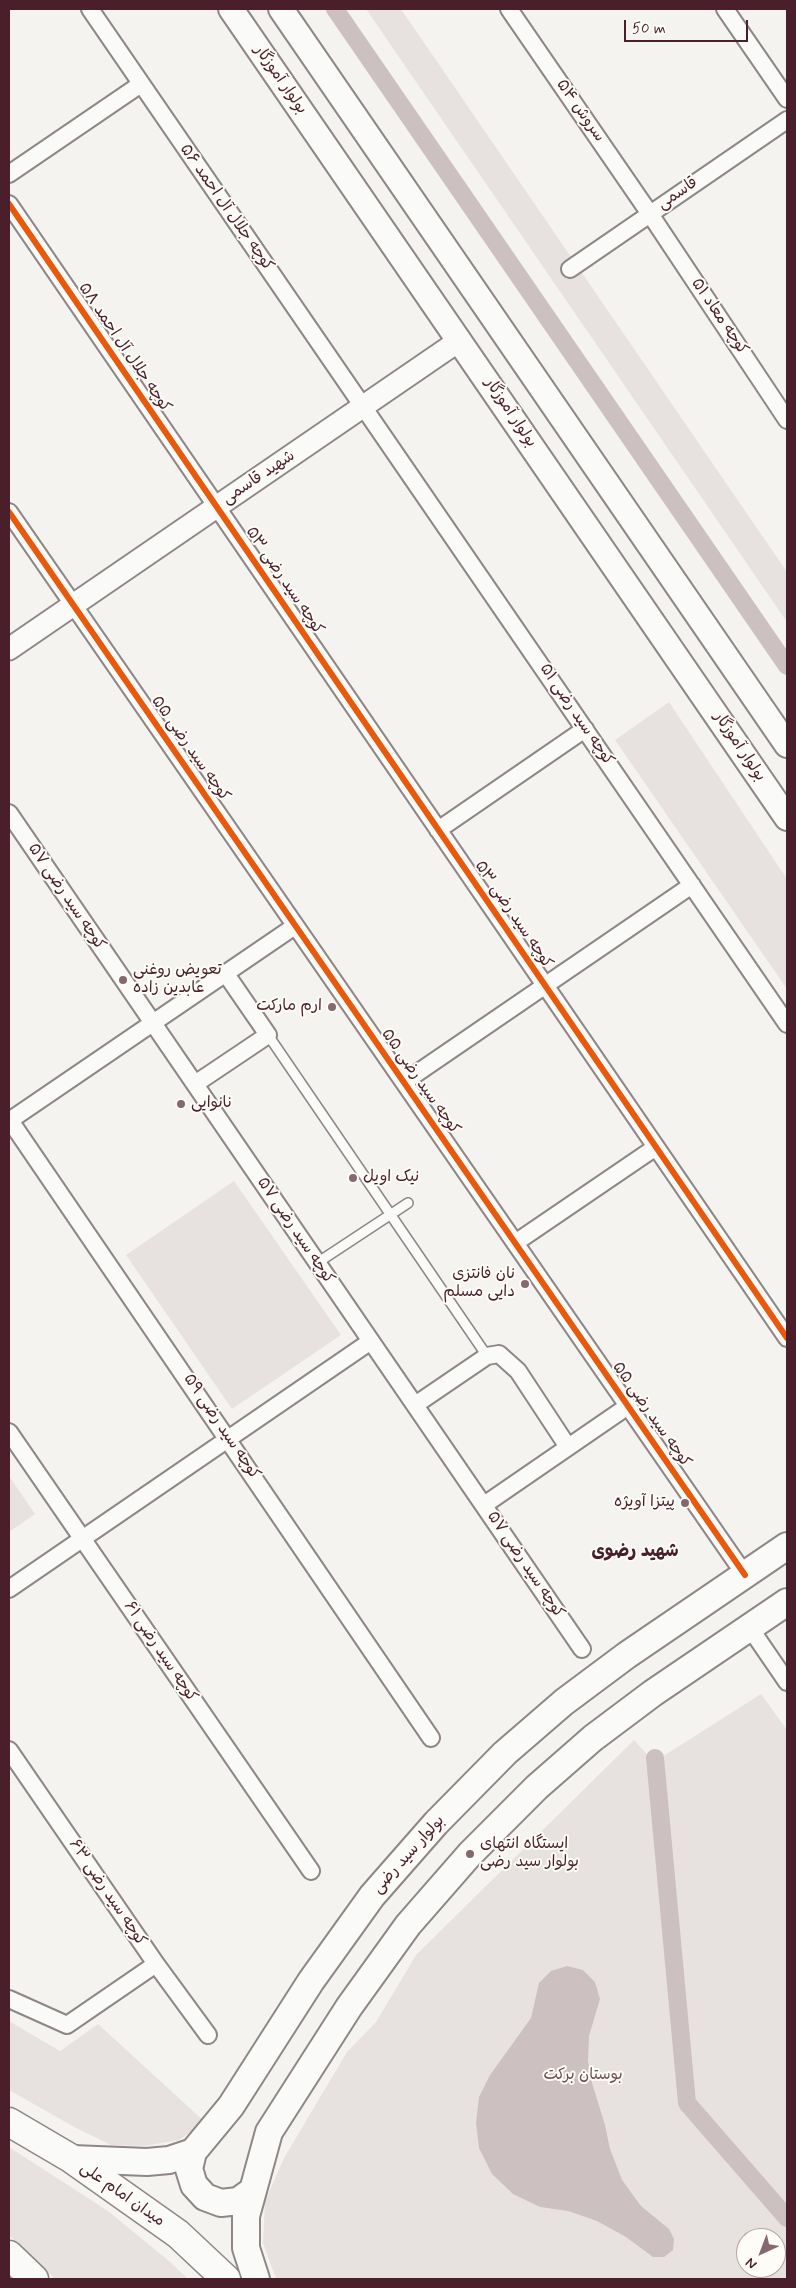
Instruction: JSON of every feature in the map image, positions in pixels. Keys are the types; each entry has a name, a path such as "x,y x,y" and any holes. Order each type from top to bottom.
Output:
{"highway":[{"name":"میدان امام علی","path":"9,2122 72,2159 178,2234 226,2279"},
{"path":"9,2255 34,2279"}],"main road":[{"name":"بولوار آموزگار","path":"231,9 787,818"},
{"path":"281,9 787,745"},
{"name":"بولوار سید رضی","path":"193,2152 231,2106 311,1981 372,1896 436,1823 505,1753 564,1702 627,1656 787,1546"},
{"path":"256,2279 246,2248 246,2216 269,2132 344,2015 408,1925 464,1861 536,1787 593,1738 654,1693 787,1602"},
{"path":"72,2159 147,2162 170,2160 193,2152"},
{"path":"193,2152 189,2169 194,2185 206,2197 221,2203 238,2201 252,2191"}],"street":[{"name":"کوچه جلال آل احمد ۵۶","path":"90,9 364,406"},
{"name":"سروش ۵۴","path":"509,9 650,214"},
{"path":"725,9 787,99"},
{"path":"9,174 141,84"},
{"name":"قاسمی","path":"570,269 787,120"},
{"name":"کوچه جلال آل احمد ۵۸","path":"9,204 217,507"},
{"name":"کوچه معاد ۵۱","path":"650,214 787,420"},
{"name":"شهید قاسمی","path":"9,649 460,340"},
{"name":"کوچه سید رضی ۵۱","path":"364,406 787,1024"},
{"name":"کوچه سید رضی ۵۳","path":"217,507 787,1338"},
{"name":"کوچه سید رضی ۵۵","path":"9,512 745,1575"},
{"path":"438,830 585,730"},
{"name":"کوچه سید رضی ۵۷","path":"9,813 582,1649"},
{"path":"404,1082 692,885"},
{"path":"9,1120 295,926"},
{"path":"195,1084 268,1035 226,974"},
{"name":"کوچه سید رضی ۵۹","path":"9,1120 229,1438 431,1738"},
{"path":"515,1243 656,1147"},
{"path":"9,1589 371,1341"},
{"path":"415,1405 487,1356 499,1354 518,1371 568,1447"},
{"path":"484,1505 628,1406"},
{"name":"کوچه سید رضی ۶۱","path":"9,1432 310,1872"},
{"path":"750,1628 787,1682"},
{"name":"کوچه سید رضی ۶۳","path":"9,1750 156,1964 208,2035"},
{"path":"9,1999 67,2025 156,1964"}],"lane":[{"path":"268,1035 487,1356"},
{"path":"317,1263 408,1203"}],"green space":[{"path":"366,9 401,9 787,572 787,622"},
{"path":"669,702 787,879 787,989 615,740"},
{"path":"234,1181 341,1335 232,1409 126,1255"},
{"path":"9,1476 35,1514 9,1532"},
{"name":"بوستان برکت","path":"761,1694 787,1730 787,2279 276,2279 263,2243 265,2201 284,2158 347,2052 376,2022 416,1955 634,1740 654,1762"},
{"path":"9,2021 60,2051 98,2024 205,2122 179,2140 145,2146 111,2145 76,2128 9,2090"},
{"path":"9,2147 108,2211 188,2279 55,2279 9,2235"}],"shaded area":[{"path":"567,1966 583,1970 595,1982 600,1999 589,2036 588,2061 592,2083 610,2149 622,2180 641,2206 669,2229 674,2239 673,2250 664,2257 653,2257 626,2237 597,2221 568,2211 540,2207 513,2194 492,2174 479,2148 476,2123 479,2097 490,2075 531,2018 539,1983 551,1971"}],"waterway":[{"path":"335,9 787,666"},
{"path":"655,1758 687,2103 787,2218"}],"cycle path":[{"path":"9,204 787,1338"},
{"path":"9,512 745,1575"}],"place":[{"name":"تعویض روغنی عابدین زاده","path":"123,980"},
{"name":"ارم مارکت","path":"332,1007"},
{"name":"نانوایی","path":"181,1104"},
{"name":"نیک اویل","path":"353,1178"},
{"name":"نان فانتزی دایی مسلم","path":"525,1284"},
{"name":"پیتزا آویژه","path":"685,1503"},
{"name":"ایستگاه انتهای بولوار سید رضی","path":"470,1854"}],"district":[{"name":"شهید رضوی","path":"635,1552"}]}
